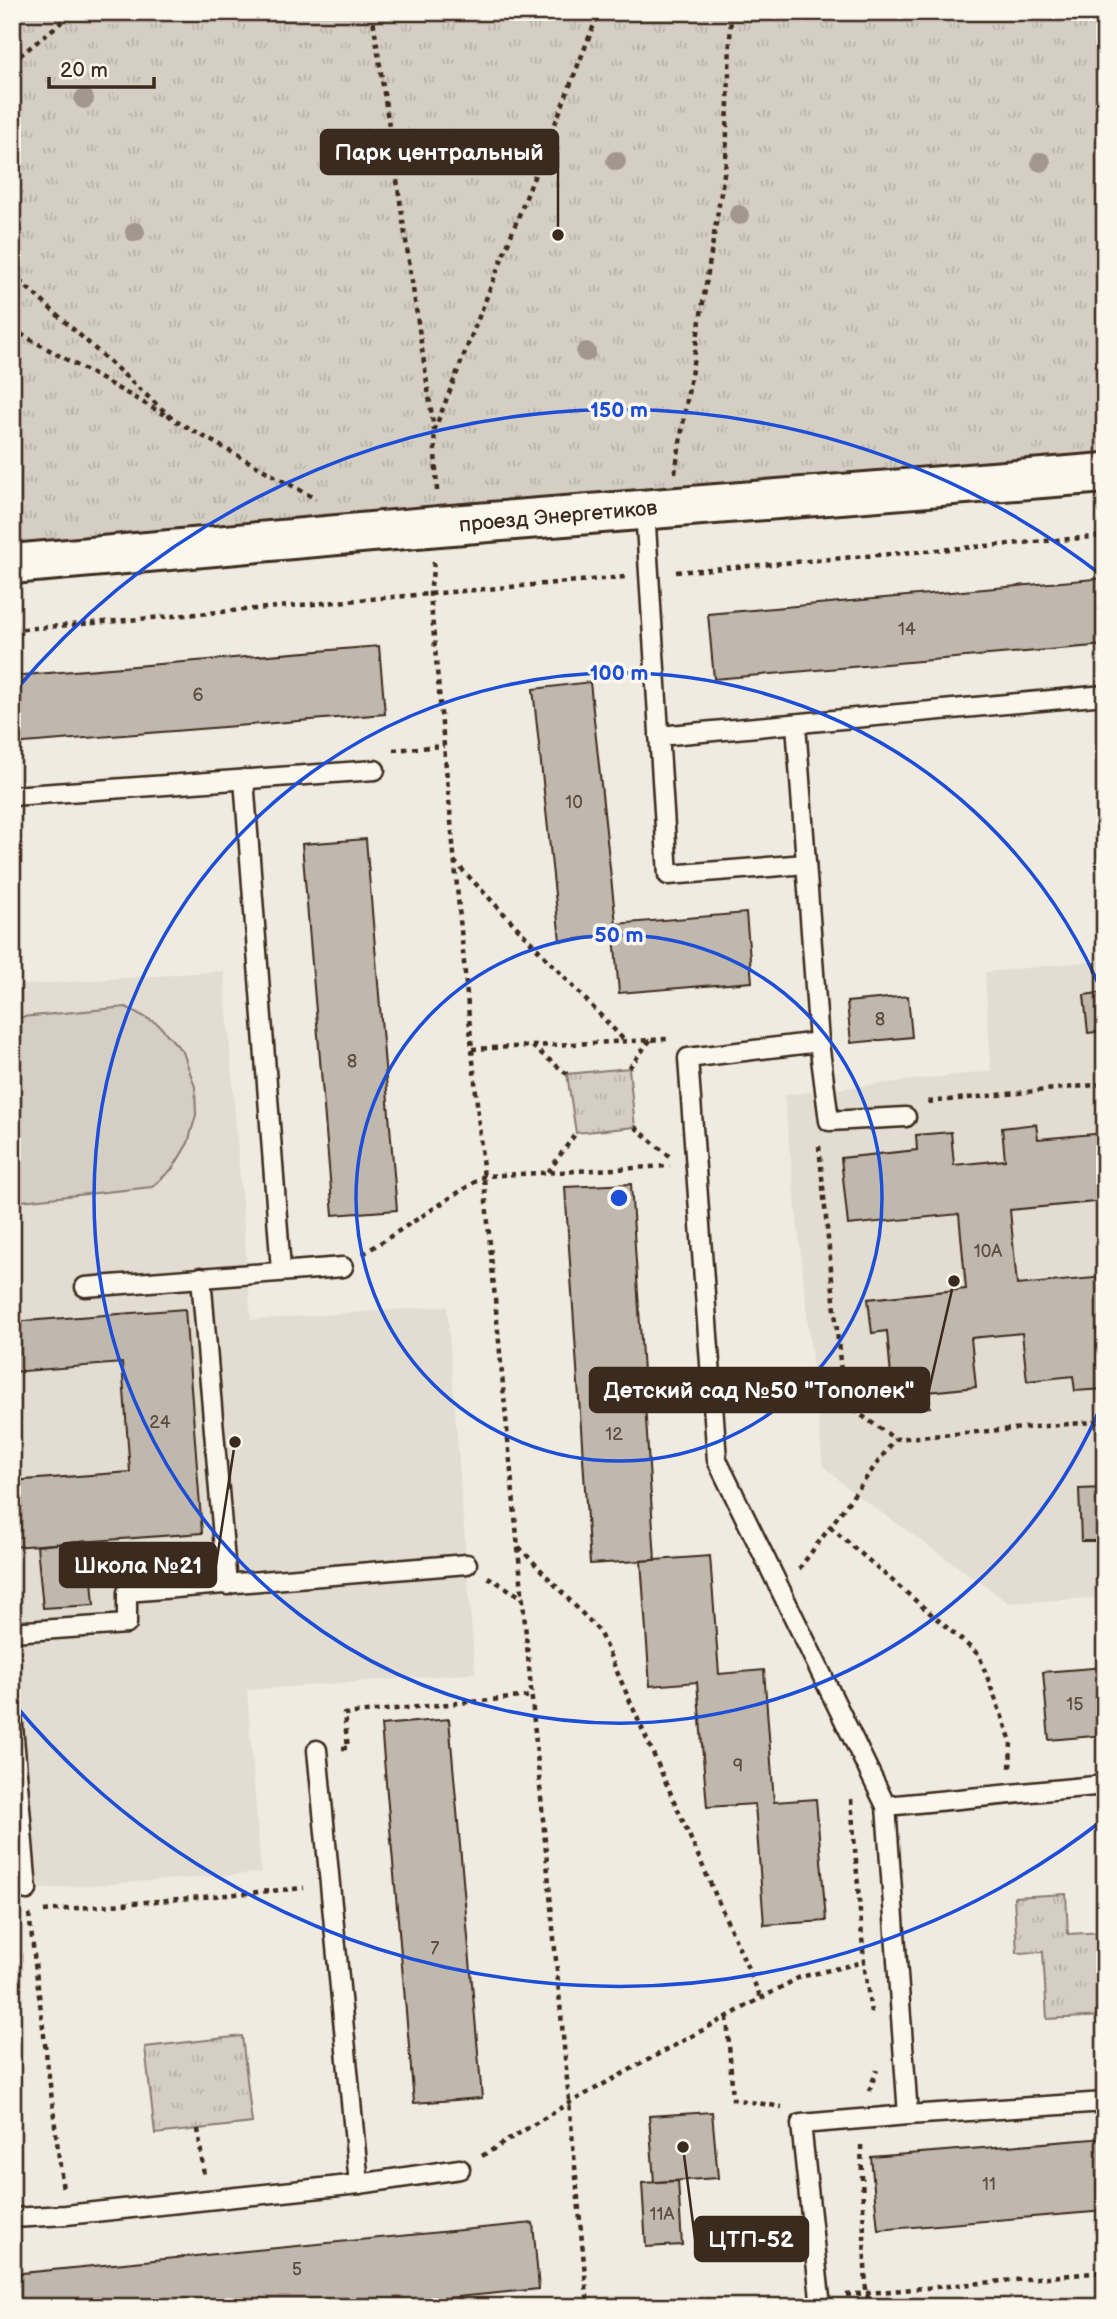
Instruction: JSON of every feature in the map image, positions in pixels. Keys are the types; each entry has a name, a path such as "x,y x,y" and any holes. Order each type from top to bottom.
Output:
{"street":[{"name":"проезд Энергетиков","path":"12,564 374,531 1105,473"}],"lane":[{"path":"645,510 668,876 806,864"},
{"path":"659,736 1105,695"},
{"path":"796,724 819,1042 829,1121 906,1117"},
{"path":"12,796 374,770"},
{"path":"244,779 281,1270"},
{"path":"819,1042 688,1058 688,1165 717,1460 886,1806 908,2115"},
{"path":"85,1287 343,1267"},
{"path":"201,1277 227,1585"},
{"path":"12,1632 128,1624 127,1592 467,1564"},
{"path":"12,1714 27,1890"},
{"path":"317,1750 359,2184"},
{"path":"886,1806 1105,1785"},
{"path":"820,2302 801,2124 1105,2102"},
{"path":"12,2218 66,2216 208,2201 359,2184 460,2169"}],"path":[{"path":"12,62 74,12"},
{"path":"372,12 434,431 439,526 430,594 589,2307"},
{"path":"434,431 599,12"},
{"path":"645,510 675,475 726,162 731,12"},
{"path":"12,274 174,420"},
{"path":"12,329 374,531"},
{"path":"12,630 1105,536"},
{"path":"454,861 624,1040"},
{"path":"472,1049 669,1037 670,1050"},
{"path":"629,1068 652,1038"},
{"path":"531,1046 567,1074"},
{"path":"906,1117 923,1103 1105,1084"},
{"path":"829,1121 817,1127 844,1403 895,1439 1105,1421"},
{"path":"635,1127 688,1165"},
{"path":"548,1172 576,1133"},
{"path":"343,1267 484,1176 688,1165"},
{"path":"782,1592 895,1439"},
{"path":"830,1527 979,1656 1011,1741 1009,1778"},
{"path":"518,1546 599,1631 761,1998"},
{"path":"467,1564 523,1598"},
{"path":"317,1750 348,1748 344,1714 532,1696"},
{"path":"851,1796 864,1962 873,2026"},
{"path":"29,1912 330,1886"},
{"path":"27,1890 66,2216"},
{"path":"460,2169 569,2103 800,1977 864,1962"},
{"path":"727,2017 733,2099 800,2109 801,2124"},
{"path":"873,2307 866,2293 858,2102 867,2097 879,2064"},
{"path":"198,2129 208,2201"},
{"path":"716,2307 820,2302 866,2293 1105,2272"}],"shaded area":[{"path":"1105,960 1105,1597 1009,1603 854,1493 823,1466 784,1095 991,1071 985,972"},
{"path":"224,971 251,1320 447,1306 475,1673 247,1690 261,1873 12,1891 12,986"}],"green space":[{"path":"12,12 1105,12 1105,458 12,551"},
{"path":"126,1007 158,1024 183,1052 195,1087 196,1115 188,1143 173,1168 152,1187 12,1202 12,1018"},
{"path":"629,1068 635,1127 576,1133 567,1074"},
{"path":"1066,1894 1068,1934 1105,1932 1105,2016 1047,2019 1043,1952 1017,1953 1014,1897"},
{"path":"242,2036 252,2123 155,2134 145,2047"}],"building":[{"path":"1105,578 1105,645 714,679 708,614"},
{"path":"379,646 385,714 12,744 12,676"},
{"path":"590,682 616,924 746,913 752,982 619,993 614,935 560,941 533,689"},
{"path":"366,839 397,1210 333,1215 302,844"},
{"path":"1105,992 1105,1031 1088,1033 1084,995"},
{"path":"908,996 912,1037 851,1043 847,1002"},
{"path":"1036,1124 1038,1139 1105,1133 1105,1201 1010,1210 1017,1285 1105,1277 1105,1311 1102,1311 1105,1389 1075,1391 1073,1376 1027,1381 1022,1333 971,1338 976,1387 928,1392 930,1407 894,1411 887,1331 872,1333 868,1299 966,1289 959,1214 848,1225 841,1158 917,1150 916,1135 951,1132 954,1165 1005,1160 1002,1128"},
{"path":"631,1184 655,1560 590,1564 565,1187"},
{"path":"185,1309 202,1533 12,1547 12,1481 130,1472 122,1363 12,1372 12,1322"},
{"path":"1105,1488 1105,1541 1081,1541 1079,1489"},
{"path":"89,1541 94,1605 43,1608 37,1546"},
{"path":"710,1556 719,1674 764,1670 774,1802 816,1799 826,1921 764,1925 755,1804 707,1807 697,1682 650,1686 641,1561"},
{"path":"1105,1667 1105,1735 1049,1740 1043,1672"},
{"path":"449,1719 482,2098 414,2103 381,1725"},
{"path":"712,2112 718,2178 654,2182 649,2116"},
{"path":"1105,2138 1105,2211 878,2230 871,2157"},
{"path":"678,2181 682,2245 646,2247 642,2183"},
{"path":"533,2223 539,2289 357,2307 12,2307 12,2274"}],"place":[{"name":"Парк центральный","path":"558,235"},
{"name":"Детский сад №50 \"Тополек\"","path":"954,1281"},
{"name":"Школа №21","path":"235,1442"},
{"name":"ЦТП-52","path":"683,2147"}]}
